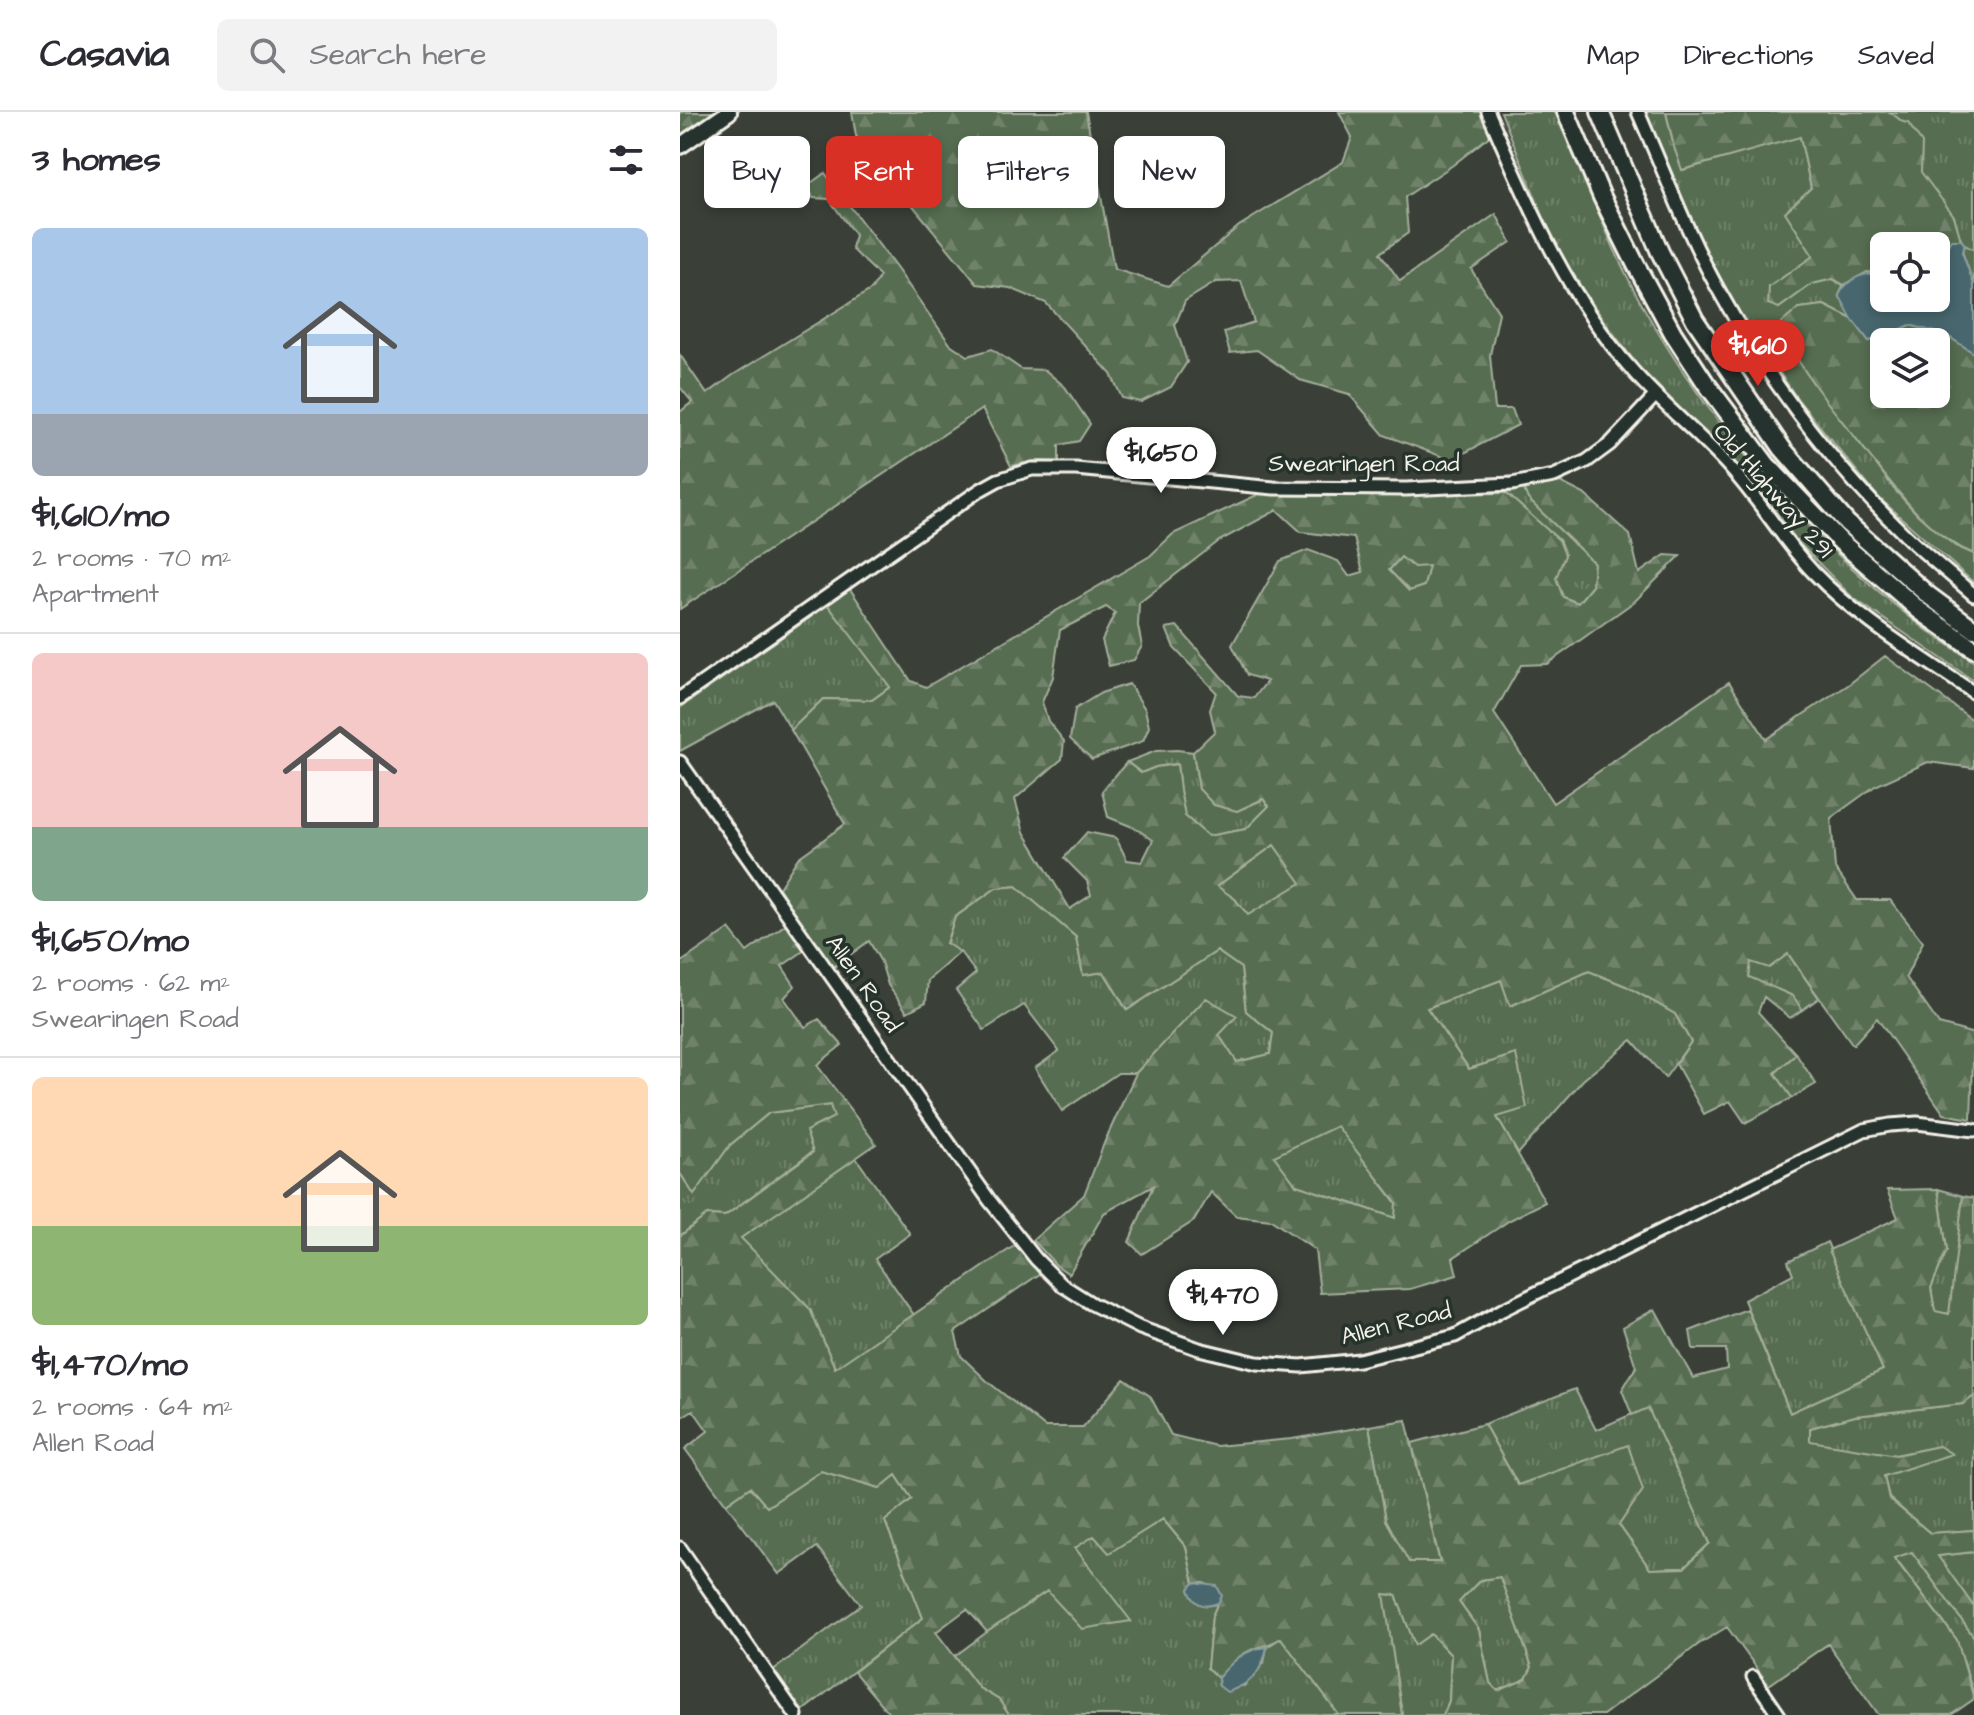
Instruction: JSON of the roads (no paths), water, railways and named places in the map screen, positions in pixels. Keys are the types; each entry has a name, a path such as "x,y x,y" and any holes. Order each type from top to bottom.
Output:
{"highway":[{"path":"1566,112 1602,197 1673,333 1767,465 1852,552 1920,611 1974,649"},
{"path":"1600,112 1660,252 1695,320 1782,448 1847,523 1928,595 1974,629"}],"main road":[{"path":"680,146 729,112"}],"street":[{"name":"Old Highway 291","path":"1488,112 1549,249 1607,339 1655,396 1731,469 1796,553 1835,594 1884,632 1974,693"},
{"path":"1638,112 1696,246 1746,338 1788,400 1816,437 1882,511 1974,595"},
{"name":"Swearingen Road","path":"680,698 980,490 1013,474 1032,469 1076,469 1274,488 1406,489 1512,484 1554,476 1587,461 1610,444 1655,396"},
{"name":"Allen Road","path":"680,762 974,1178 1036,1259 1062,1285 1092,1304 1140,1328 1199,1349 1257,1363 1301,1366 1359,1360 1455,1336 1864,1130 1917,1123 1974,1130"},
{"path":"680,1548 796,1715"},
{"path":"1753,1677 1779,1715"}],"water":[{"path":"1961,240 1965,245 1962,252 1974,285 1974,353 1950,338 1950,328 1910,325 1903,328 1870,328 1869,341 1839,295 1847,284 1870,273 1870,312 1950,312 1950,242"},
{"path":"1194,1583 1217,1586 1222,1596 1218,1603 1208,1605 1196,1602 1189,1589"},
{"path":"1267,1647 1262,1664 1249,1681 1227,1692 1219,1686 1218,1678 1245,1653"}]}
